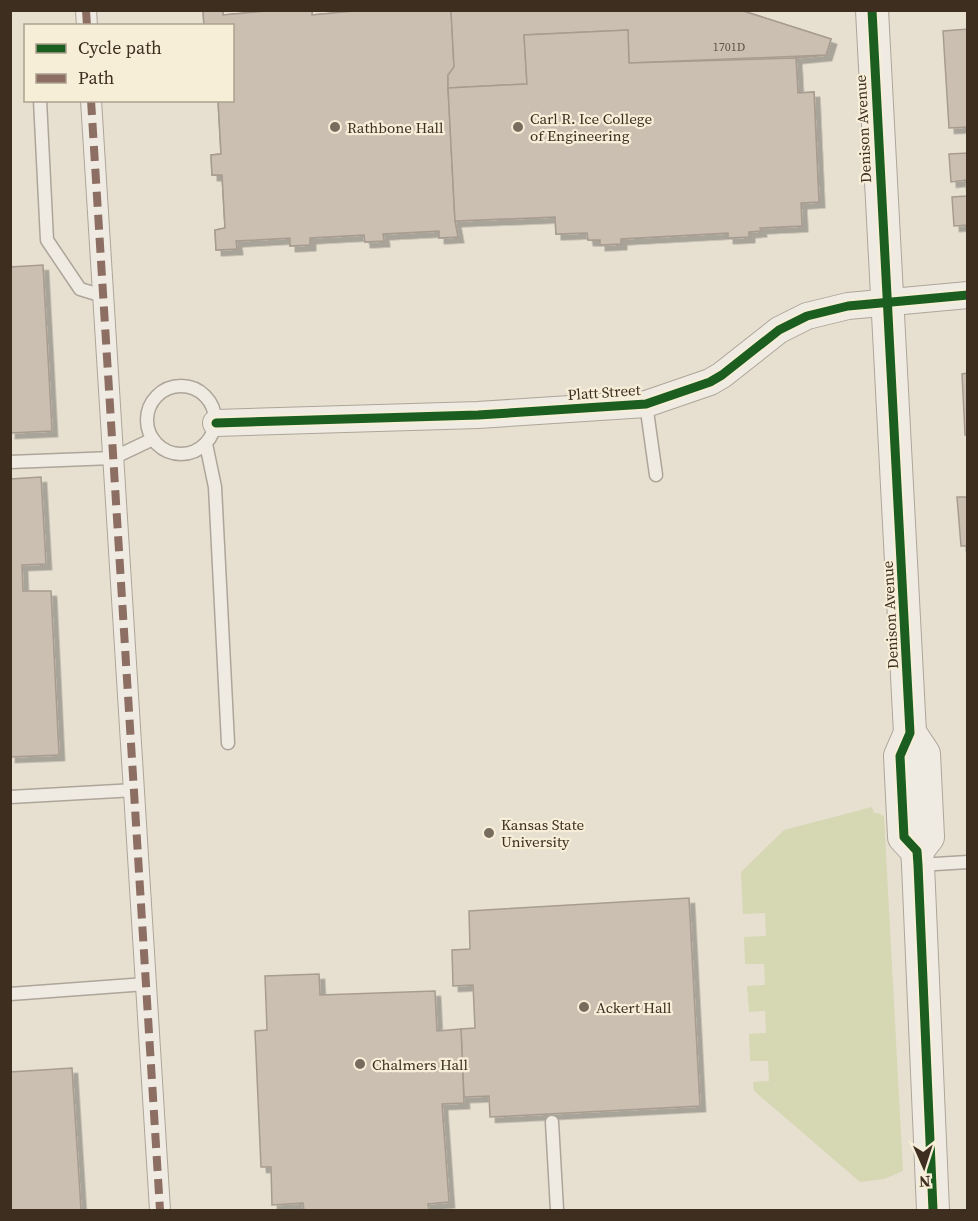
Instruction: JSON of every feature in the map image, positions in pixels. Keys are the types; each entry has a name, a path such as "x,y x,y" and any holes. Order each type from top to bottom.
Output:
{"street":[{"name":"Denison Avenue","path":"872,10 910,733 900,756 904,837 917,858 933,1210"},
{"path":"91,102 160,1210"},
{"name":"Platt Street","path":"211,434 646,404 710,382 778,330 807,316 829,309 968,295"}],"lane":[{"path":"39,102 47,240 80,289 103,296"},
{"path":"211,434 197,451 186,454 164,450 153,439 147,422 152,401 160,392 181,385 192,387 203,393 215,412 211,434 228,743"},
{"path":"646,404 656,476"},
{"path":"10,462 113,458 153,439"},
{"path":"10,797 135,790"},
{"path":"917,858 968,862"},
{"path":"10,994 146,984"},
{"path":"552,1122 557,1210"}],"green space":[{"path":"872,807 874,813 884,816 903,1171 884,1179 860,1182 754,1091 753,1082 769,1081 768,1061 750,1061 749,1034 766,1033 765,1011 749,1012 747,986 765,985 764,964 745,964 744,937 766,936 765,913 743,914 741,872 784,830"}],"building":[{"name":"Carl R. Ice College of Engineering","path":"203,10 223,10 223,15 279,10 312,10 312,15 365,10 740,10 831,39 826,55 796,58 798,93 814,92 819,202 801,203 802,226 760,228 761,231 749,232 749,237 728,238 728,233 621,239 621,244 600,245 600,240 588,240 587,233 556,234 555,217 455,221 458,237 439,238 439,231 383,234 384,241 365,242 364,235 310,238 310,245 290,246 290,238 236,241 237,249 216,250 215,230 225,228 222,175 212,175 211,155 221,154 218,102 234,102 234,24 204,24"},
{"name":"Rathbone Hall","path":"203,10 223,10 223,15 279,10 312,10 312,15 365,10 451,10 454,67 448,75 448,88 455,221 458,237 439,238 439,231 383,234 384,241 365,242 364,235 310,238 310,245 290,246 290,238 236,241 237,249 216,250 215,230 225,228 222,175 212,175 211,155 221,154 218,102 234,102 234,24 204,24"},
{"path":"451,10 740,10 831,39 826,55 629,63 628,30 524,35 527,84 448,88 448,75 454,67"},
{"path":"968,29 968,127 949,128 943,31"},
{"path":"628,30 629,63 796,58 798,93 814,92 819,202 801,203 802,226 760,228 761,231 749,232 749,237 728,238 728,233 621,239 621,244 600,245 600,240 588,240 587,233 556,234 555,217 455,221 448,88 527,84 524,35"},
{"path":"968,153 968,225 954,226 952,197 967,196 966,180 951,182 949,154"},
{"path":"43,265 52,431 10,433 10,267"},
{"path":"968,373 968,435 965,435 962,374"},
{"path":"41,477 46,564 22,565 23,591 51,591 59,755 10,757 10,479"},
{"path":"957,497 968,497 968,546 961,546"},
{"name":"Ackert Hall","path":"689,898 700,1106 490,1117 489,1096 464,1097 461,1029 475,1028 473,985 453,986 452,950 470,949 469,911"},
{"name":"Chalmers Hall","path":"319,974 320,995 435,991 437,1031 461,1029 464,1103 442,1104 449,1202 428,1204 429,1210 304,1210 303,1203 272,1205 271,1167 261,1167 255,1031 267,1030 265,976"},
{"path":"72,1068 81,1210 10,1210 10,1072"}],"marked path":[{"path":"86,10 87,24"},
{"path":"91,102 160,1210"}],"cycle path":[{"path":"872,10 910,733 900,756 904,837 917,851 933,1210"},
{"path":"216,423 478,415 646,404 710,382 779,330 807,316 848,306 968,295"}],"place":[{"name":"Rathbone Hall","path":"335,127"},
{"name":"Carl R. Ice College of Engineering","path":"518,127"},
{"name":"Kansas State University","path":"489,833"},
{"name":"Ackert Hall","path":"584,1007"},
{"name":"Chalmers Hall","path":"360,1064"}]}
